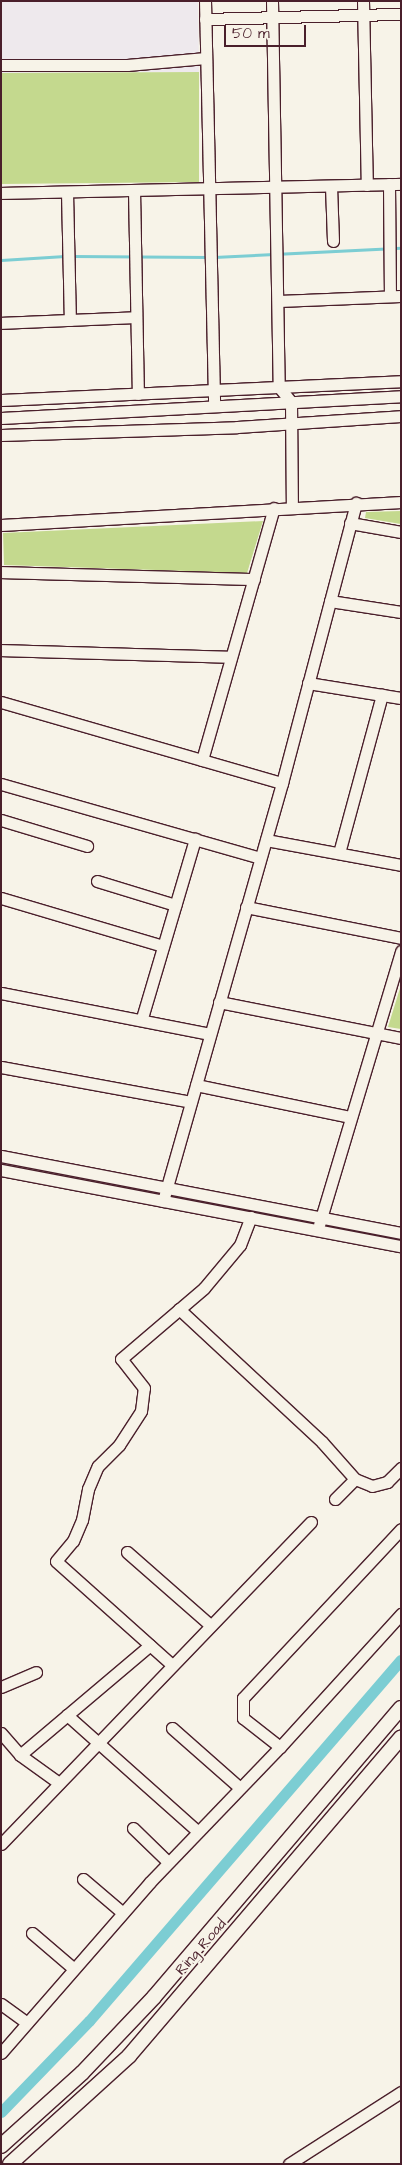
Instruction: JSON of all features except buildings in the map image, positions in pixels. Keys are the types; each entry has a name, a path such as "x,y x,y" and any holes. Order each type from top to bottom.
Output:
{"main road":[{"path":"1,2146 82,2073 154,1998 401,1708"},
{"name":"Ring Road","path":"10,2164 129,2056 401,1737"}],"street":[{"path":"205,1 214,406"},
{"path":"272,1 279,387 291,402 292,507"},
{"path":"363,1 367,185"},
{"path":"206,19 401,14"},
{"path":"1,65 127,65 206,58"},
{"path":"278,301 396,296 390,255 389,184"},
{"path":"1,193 401,184"},
{"path":"331,186 333,241"},
{"path":"134,190 138,394"},
{"path":"68,192 70,320"},
{"path":"1,323 136,317"},
{"path":"1,400 401,381"},
{"path":"1,418 401,396"},
{"path":"1,435 291,423 401,416"},
{"path":"1,526 356,503 401,502"},
{"path":"163,1200 282,783 356,503"},
{"path":"202,760 274,508"},
{"path":"350,523 401,532"},
{"path":"1,572 254,579"},
{"path":"330,601 401,612"},
{"path":"1,650 231,657"},
{"path":"308,683 401,698"},
{"path":"338,853 382,695"},
{"path":"1,702 282,783"},
{"path":"1,784 260,858"},
{"path":"1,820 87,846"},
{"path":"142,1018 195,839"},
{"path":"266,840 401,865"},
{"path":"97,881 175,904"},
{"path":"1,898 164,946"},
{"path":"246,907 401,938"},
{"path":"317,1230 401,951"},
{"path":"1,993 142,1018 210,1034"},
{"path":"219,1002 401,1038"},
{"path":"1,1067 191,1102"},
{"path":"196,1085 351,1116"},
{"path":"1,1156 401,1233"},
{"path":"1,1170 401,1246"},
{"path":"171,1664 56,1561 72,1542 82,1520 88,1489 98,1466 119,1445 141,1411 144,1388 121,1359 204,1288 240,1245 251,1217"},
{"path":"179,1310 322,1442 356,1479 372,1486 387,1482 401,1468"},
{"path":"334,1499 356,1479"},
{"path":"1,1844 209,1624 311,1522"},
{"path":"280,1747 243,1718 243,1698 401,1529"},
{"path":"127,1552 209,1624"},
{"path":"1,2053 168,1862 280,1747 401,1614"},
{"path":"20,1755 150,1645"},
{"path":"1,1687 36,1672"},
{"path":"67,1715 197,1831"},
{"path":"172,1728 239,1787"},
{"path":"1,1733 20,1755 59,1783"},
{"path":"133,1828 168,1862"},
{"path":"83,1879 123,1913"},
{"path":"32,1933 74,1969"},
{"path":"1,2004 27,2023"},
{"path":"289,2164 401,2092"}],"shaded area":[{"path":"1,1 198,1 199,72 1,73"}],"green space":[{"path":"199,72 199,182 1,184 1,73"},
{"path":"401,511 401,524 365,518 366,512"},
{"path":"263,521 247,573 4,565 3,533"},
{"path":"401,985 401,1029 388,1027"}],"waterway":[{"path":"214,257 401,248"},
{"path":"1,260 65,256"},
{"path":"72,256 208,257"},
{"path":"1,2112 89,2021 401,1660"}]}
